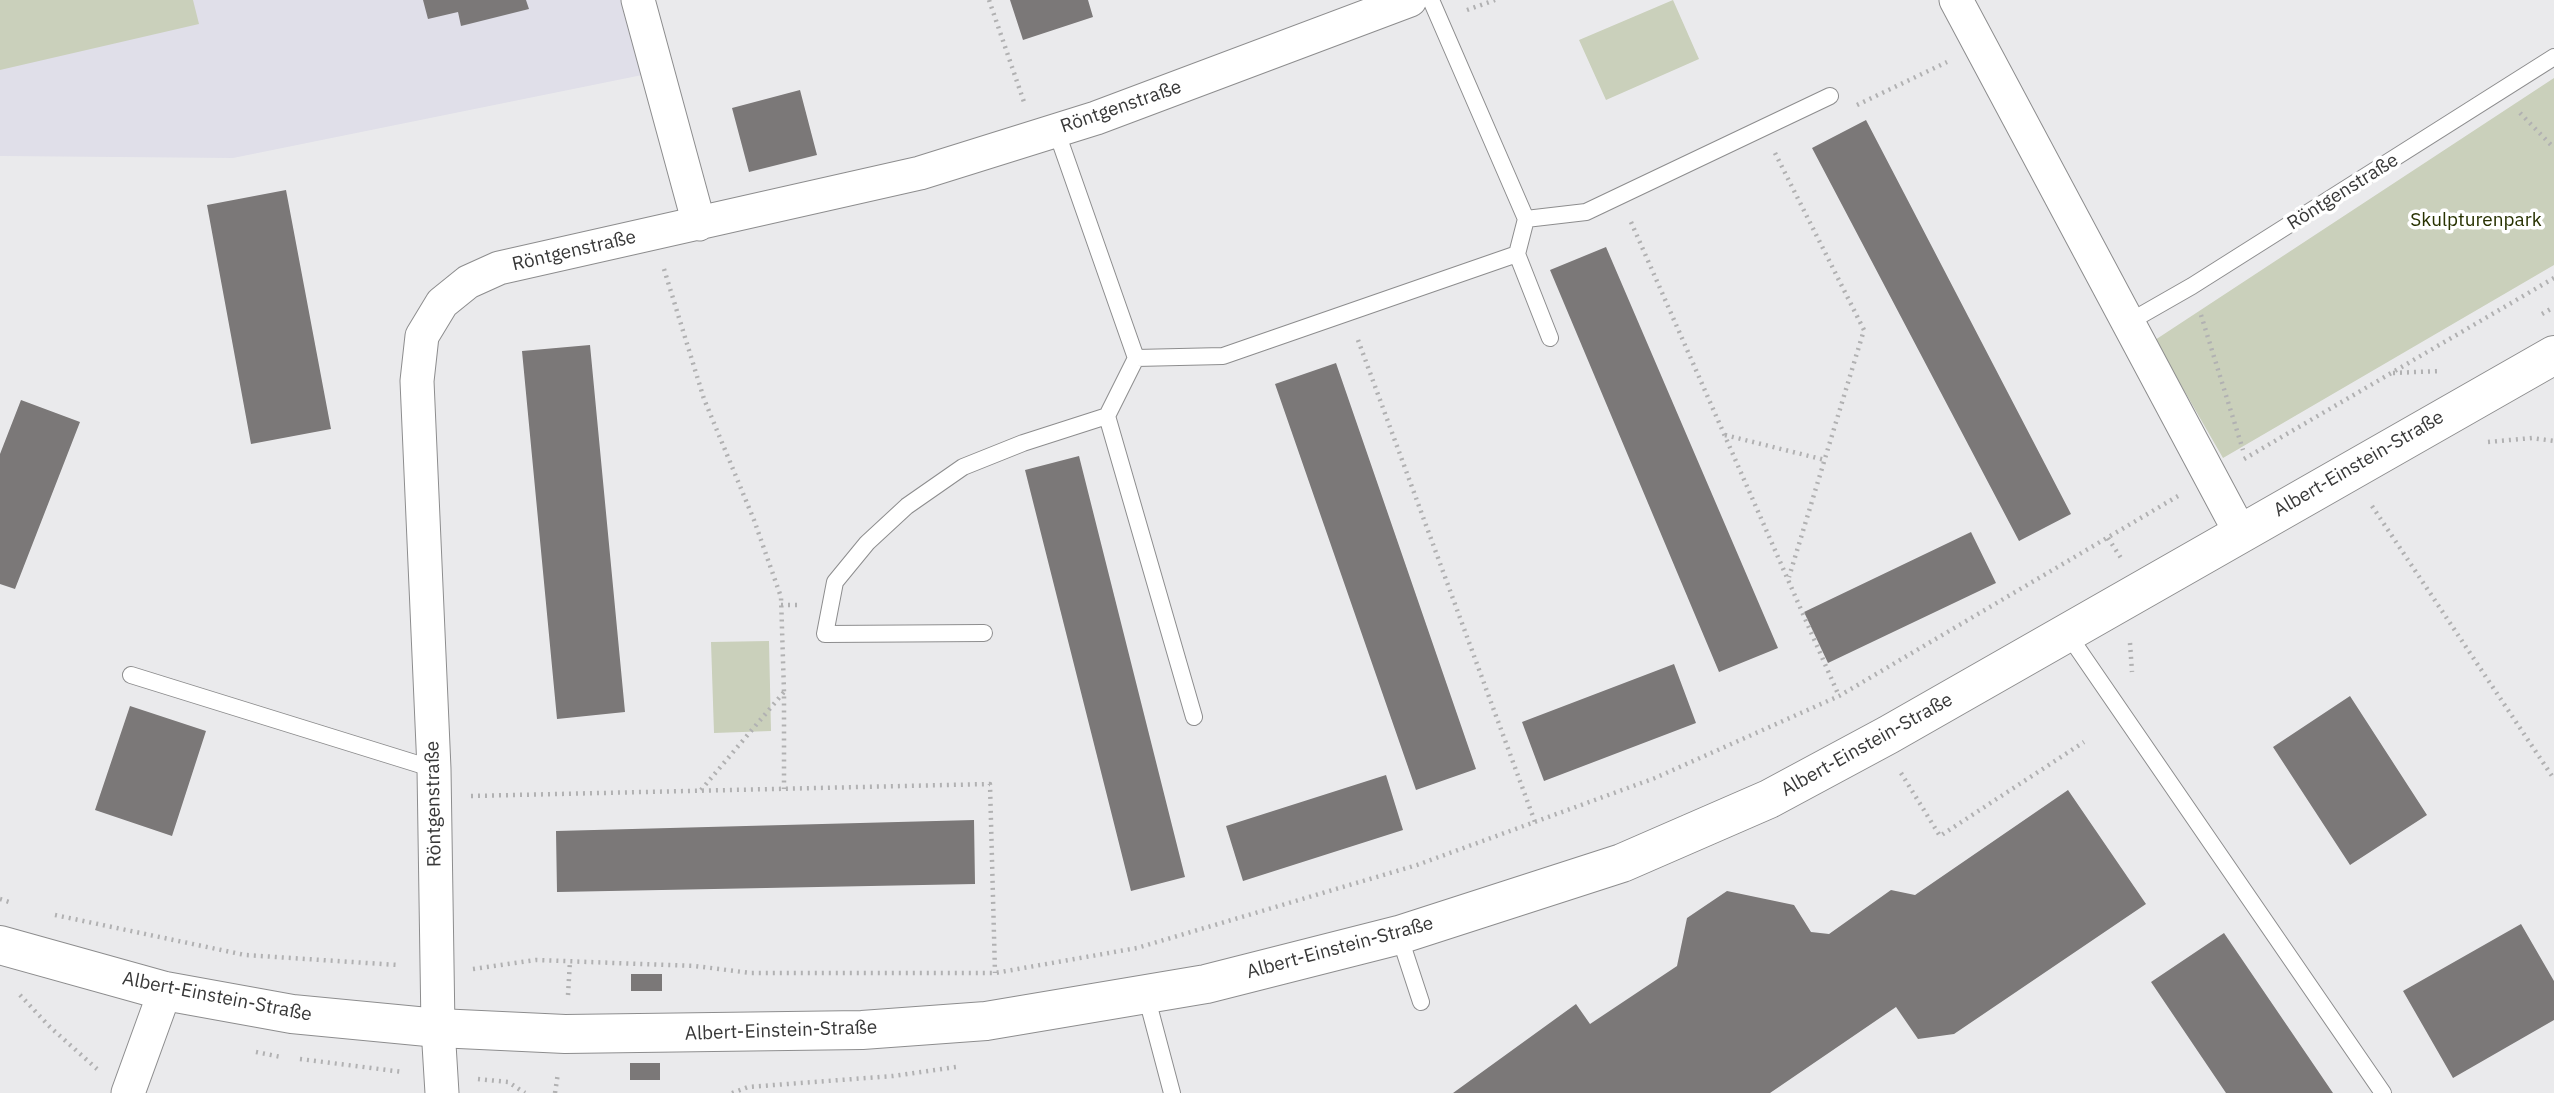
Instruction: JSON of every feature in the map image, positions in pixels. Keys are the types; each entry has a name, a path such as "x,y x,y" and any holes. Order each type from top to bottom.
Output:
{"street":[{"path":"638,0 699,223"},
{"name":"Röntgenstraße","path":"442,1093 436,967 435,769 417,381 422,336 442,303 468,282 499,268 920,173 1240,66 1410,0"},
{"path":"1956,0 2241,532"},
{"name":"Albert-Einstein-Straße","path":"0,945 164,991 292,1014 438,1028 644,1034 862,1030 986,1021 1146,996 1399,935 1622,863 1769,799 1888,735 2554,355"},
{"path":"128,1093 164,991"}],"lane":[{"path":"1431,0 1526,219 1517,254 1550,338"},
{"name":"Röntgenstraße","path":"2129,322 2192,286 2554,57"},
{"path":"1526,219 1586,212 1830,96"},
{"path":"1046,133 1136,358 1107,416 1194,717"},
{"path":"1136,358 1223,356 1517,254"},
{"path":"984,633 825,634 835,582 867,543 906,506 963,467 1023,443 1107,416"},
{"path":"2066,632 2383,1093"},
{"path":"131,675 435,769"},
{"path":"1399,935 1421,1002"},
{"path":"1146,996 1172,1093"}],"path":[{"path":"989,0 1046,133"},
{"path":"1440,20 1495,0"},
{"path":"1830,96 1851,105 1864,104 1954,59"},
{"path":"2500,93 2554,148"},
{"path":"1763,128 1864,330 1789,578"},
{"path":"1619,196 1839,696"},
{"path":"650,272 676,266"},
{"path":"664,269 704,399 754,520 781,597 784,789"},
{"path":"470,956 471,969 536,960 695,966 751,973 995,973 1137,947 1417,865 1655,778 1839,696 2554,278"},
{"path":"2192,286 2245,458"},
{"path":"2531,320 2554,307"},
{"path":"1348,313 1535,822"},
{"path":"2392,373 2441,371 2453,365"},
{"path":"1726,435 1825,460"},
{"path":"2487,442 2532,438 2554,442"},
{"path":"2370,502 2554,779"},
{"path":"701,791 784,692"},
{"path":"1897,766 1940,836 2084,742"},
{"path":"464,796 989,784 995,973"},
{"path":"0,899 20,906"},
{"path":"43,912 245,955 436,967"},
{"path":"19,994 83,1058 128,1093"}],"shaded area":[{"path":"0,0 637,0 657,72 233,158 0,156"}],"green space":[{"path":"0,0 193,0 199,24 0,70"},
{"path":"1673,0 1699,59 1606,100 1579,40"},
{"name":"Skulpturenpark","path":"2554,78 2554,265 2223,458 2155,340"},
{"path":"769,641 771,731 714,733 711,642"}],"building":[{"path":"423,0 526,0 529,9 461,26 458,12 428,19"},
{"path":"1010,0 1088,0 1093,17 1023,40"},
{"path":"800,90 817,155 749,172 732,108"},
{"path":"1866,120 2071,514 2019,541 1812,148"},
{"path":"286,190 331,429 251,444 207,205"},
{"path":"1606,247 1778,648 1719,672 1550,270"},
{"path":"590,345 625,712 557,719 522,351"},
{"path":"1336,363 1476,769 1416,790 1275,384"},
{"path":"21,400 80,422 15,589 0,584 0,454"},
{"path":"1079,456 1185,877 1131,891 1025,470"},
{"path":"1971,532 1996,583 1828,663 1804,612"},
{"path":"1674,664 1696,723 1544,781 1522,722"},
{"path":"2350,696 2427,815 2350,865 2273,747"},
{"path":"130,706 206,731 172,836 95,810"},
{"path":"1386,775 1403,830 1243,881 1226,826"},
{"path":"2068,790 2146,904 1954,1034 1918,1039 1896,1007 1770,1093 1453,1093 1576,1004 1590,1024 1677,966 1687,918 1727,891 1794,905 1811,932 1829,934 1891,890 1915,895"},
{"path":"974,820 975,884 557,892 556,831"},
{"path":"2521,924 2554,981 2554,1020 2453,1078 2403,991"},
{"path":"2224,933 2333,1093 2226,1093 2151,982"},
{"path":"631,974 662,974 662,991 631,991"},
{"path":"630,1063 660,1063 660,1080 630,1080"}]}
